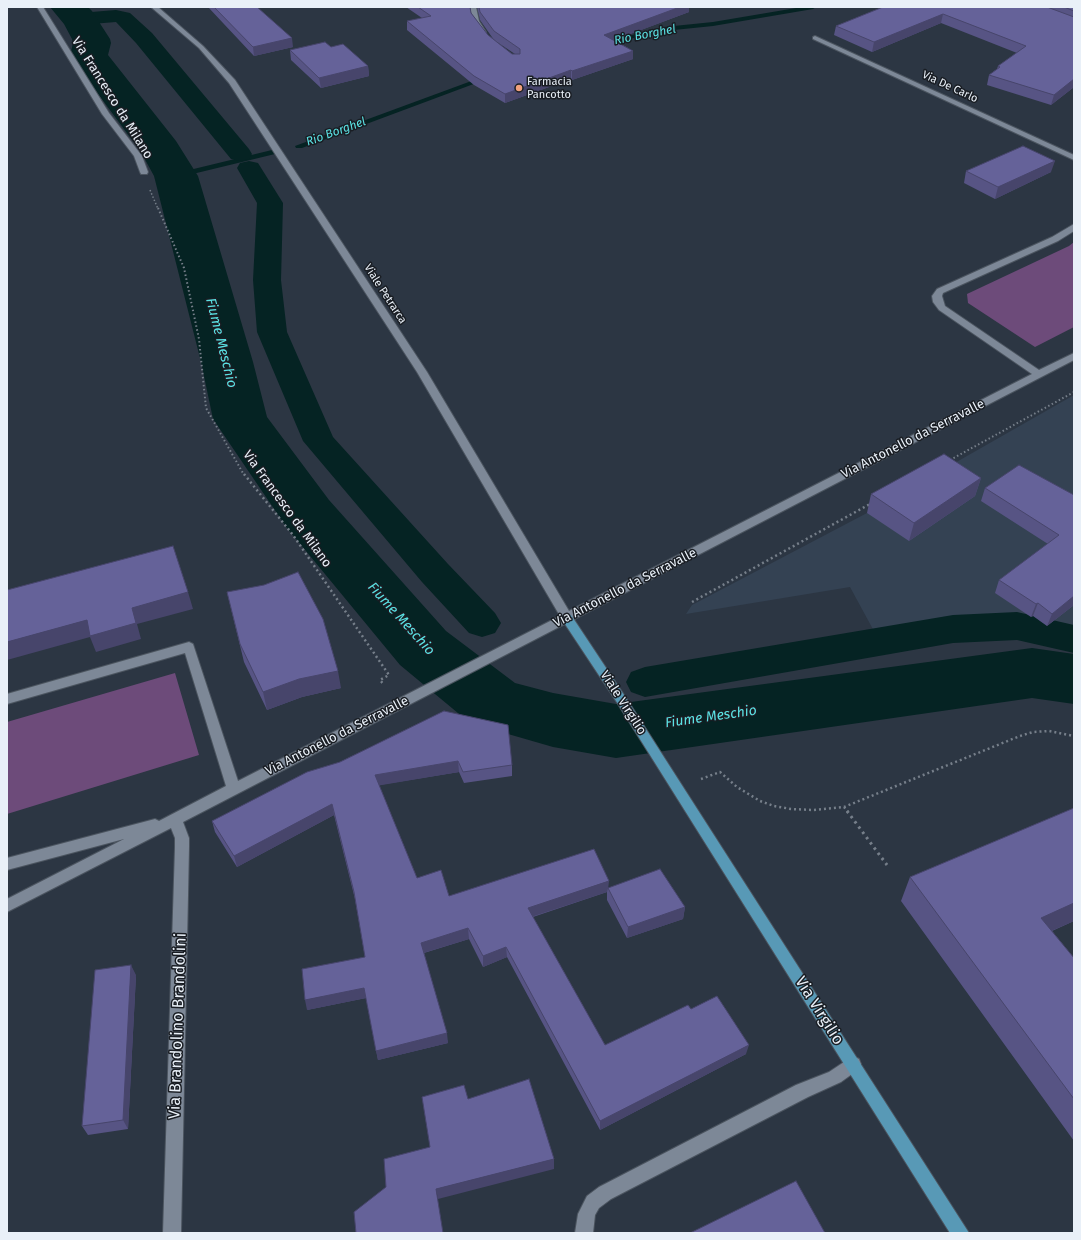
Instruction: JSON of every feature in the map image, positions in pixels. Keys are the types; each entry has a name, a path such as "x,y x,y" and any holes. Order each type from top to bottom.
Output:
{"main road":[{"name":"Viale Virgilio","path":"567,618 678,788"},
{"name":"Via Virgilio","path":"678,788 960,1233"}],"street":[{"name":"Via Francesco da Milano","path":"40,7 106,114 138,156 144,172"},
{"name":"Viale Petrarca","path":"154,7 201,47 232,82 422,372 535,567 567,618"},
{"path":"473,7 476,21 488,38"},
{"name":"Via De Carlo","path":"815,38 1074,158"},
{"path":"1039,374 942,308 938,302 937,296 940,291 1055,239 1074,227"},
{"name":"Via Antonello da Serravalle","path":"7,906 1074,356"},
{"path":"7,699 189,647 234,789"},
{"name":"Via Antonello da Serravalle","path":"7,864 175,820"},
{"name":"Via Brandolino Brandolini","path":"172,1233 182,847 182,838 175,820"},
{"path":"584,1233 587,1214 593,1202 605,1193 802,1091 835,1077 853,1064"}],"path":[{"name":"Via Francesco da Milano","path":"144,172 157,208 184,268 199,339 206,408 242,472 293,535 389,675 380,680 398,705"},
{"path":"949,460 1074,392"},
{"path":"692,602 872,502"},
{"path":"698,780 720,772 754,798 774,806 791,809 813,810 844,807 1020,736 1033,732 1049,731 1074,736"},
{"path":"844,807 887,865"}],"shaded area":[{"path":"1074,242 1074,327 1035,347 968,303 967,294 1069,246"},
{"path":"1074,395 1074,630 991,618 962,619 875,633 850,587 686,614 692,605 867,513"},
{"path":"175,673 199,755 7,814 7,722"}],"building":[{"path":"214,7 257,7 292,38 253,47"},
{"path":"418,7 470,7 471,13 488,35 512,54 520,54 520,49 494,31 480,12 479,7 680,7 604,35 633,51 572,71 571,70 505,94 474,76 407,21 431,16"},
{"path":"883,7 1047,7 1074,17 1074,79 1054,95 989,75 1000,67 998,66 1026,46 943,14 874,42 836,26"},
{"path":"1064,7 1074,7 1074,11"},
{"path":"325,42 331,47 343,44 368,66 319,78 290,50"},
{"path":"1023,146 1055,161 998,187 966,171"},
{"path":"944,454 981,478 914,523 871,494"},
{"path":"1019,465 1074,495 1074,596 1052,614 1038,603 1036,604 999,580 1059,535 985,488"},
{"path":"173,546 188,592 132,608 136,623 90,636 87,620 7,642 7,590"},
{"path":"298,572 323,619 338,671 299,679 263,692 240,644 227,592 264,585"},
{"path":"444,711 508,725 512,765 463,772 458,761 375,775 417,878 441,870 449,896 594,849 609,881 528,908 605,1045 688,1005 691,1009 717,996 749,1045 600,1121 506,947 483,956 468,928 421,943 447,1033 376,1051 364,988 305,1000 302,969 365,957 354,892 332,804 234,856 212,821 307,772 340,762"},
{"path":"1074,808 1074,903 1041,918 1074,958 1074,1099 910,877"},
{"path":"660,869 685,907 628,927 608,888"},
{"path":"131,965 123,1120 82,1126 95,970"},
{"path":"529,1079 554,1159 436,1189 443,1233 356,1233 354,1212 386,1187 384,1159 430,1147 422,1097 464,1085 468,1099"},
{"path":"796,1181 825,1233 690,1233"}],"waterway":[{"name":"Fiume Meschio","path":"68,7 79,19 91,39 92,43 89,56 161,150 176,176 227,362 240,419 308,514 423,648 494,704 553,720 616,731 1032,673 1074,679"},
{"name":"Rio Borghel","path":"599,44 664,29 713,24 813,7"},
{"path":"79,19 116,16 123,17 144,38 240,154"},
{"name":"Rio Borghel","path":"299,146 485,78"},
{"name":"Rio Borghel","path":"176,176 272,152"},
{"path":"249,168 270,203 267,280 272,332 319,441 435,573 482,623"},
{"path":"645,682 953,629 1017,626 1074,639"}],"place":[{"name":"Farmacia Pancotto","path":"519,88"}]}
